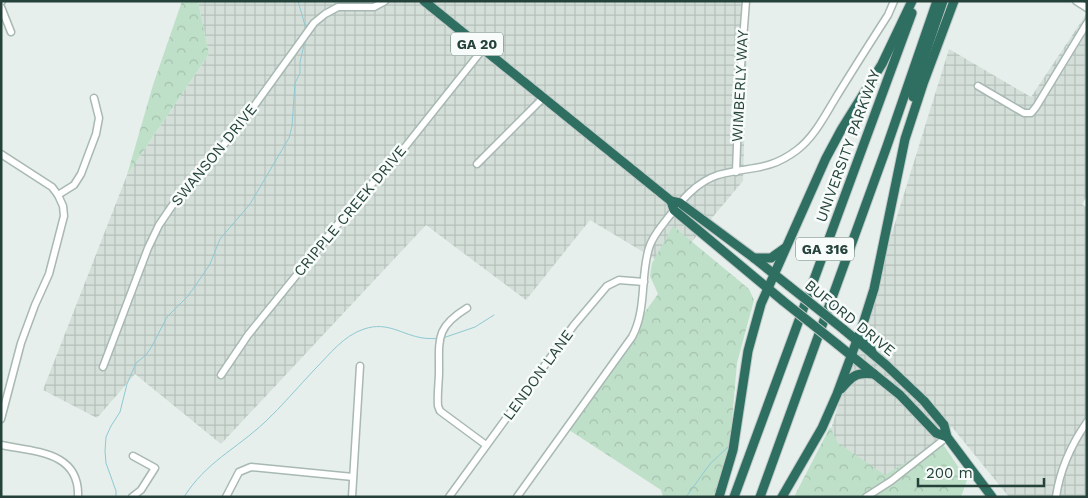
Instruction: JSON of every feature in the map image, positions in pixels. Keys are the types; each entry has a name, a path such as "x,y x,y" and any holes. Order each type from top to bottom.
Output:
{"highway":[{"name":"BUFORD DRIVE","path":"424,1 675,205 752,276 900,395 936,433 947,437"},
{"path":"719,497 733,450 748,351 762,304 830,151 882,64 912,1"},
{"name":"UNIVERSITY PARKWAY","path":"734,497 916,1"},
{"name":"GA 316","path":"760,497 884,155 936,1"},
{"path":"906,139 917,82 943,1"},
{"path":"782,497 822,428 863,324 874,289 906,139 923,84 954,1"},
{"name":"BUFORD DRIVE","path":"675,205 754,258 874,354 924,401 944,425 947,437 992,497"},
{"path":"754,258 771,258 789,244"},
{"path":"752,276 762,304"},
{"path":"863,324 867,342 874,354"},
{"path":"837,394 848,380 857,374 874,374"}],"street":[{"name":"SWANSON DRIVE","path":"103,367 148,248 159,225 176,200 239,127 314,23 338,7 374,6 386,1"},
{"name":"WIMBERLY WAY","path":"736,172 739,92 746,1"},
{"path":"517,497 632,337 640,319 650,246 675,205 705,181 719,175 766,167 781,161 810,138 888,15 894,1"},
{"path":"1076,1 1087,8"},
{"path":"1,7 11,32"},
{"path":"978,86 1024,113 1031,113 1087,23"},
{"name":"CRIPPLE CREEK DRIVE","path":"221,376 252,329 359,198 405,147 483,49"},
{"path":"58,195 74,185 81,174 96,134 99,118 94,98"},
{"path":"477,164 543,98"},
{"path":"1,154 45,182 58,195 63,206 64,216 49,274 21,343 1,419"},
{"name":"LENDON LANE","path":"449,497 574,325 607,286 619,280 644,282"},
{"path":"467,308 450,321 439,339 438,406 440,411 486,445"},
{"path":"352,497 360,366"},
{"path":"1056,497 1062,467 1070,449 1087,422"},
{"path":"866,497 891,481 947,437"},
{"path":"1,445 50,455 65,463 75,478 78,487 78,497"},
{"path":"132,497 141,490 155,468 133,456"},
{"path":"226,497 240,472 251,468 353,477"}],"shaded area":[{"path":"198,1 748,1 743,181 669,269 590,220 526,300 426,225 221,444 135,374 97,418 43,390 127,175 209,54"},
{"path":"1087,13 1087,196 1082,204 1087,208 1087,497 1009,497 952,427 888,480 826,445 949,49 1031,97"}],"green space":[{"path":"182,1 198,1 209,54 127,175 153,85"},
{"path":"673,226 749,289 754,300 737,363 729,455 714,497 663,497 661,490 563,426 658,294 650,276 652,263"},
{"path":"830,427 838,443 885,475 941,441 967,480 961,497 794,497"}],"waterway":[{"path":"298,1 306,29"},
{"path":"116,497 116,491 106,463 106,437 120,412 127,384 136,363 146,355 167,317 188,296 202,276 210,264 220,239 250,204 289,138 292,126 295,83 300,73 300,62 305,41"},
{"path":"443,338 475,327 494,315"},
{"path":"184,497 211,465 265,422 343,341 356,332 380,327 395,329 415,336 439,339"},
{"path":"686,497 710,464 730,445"}]}
